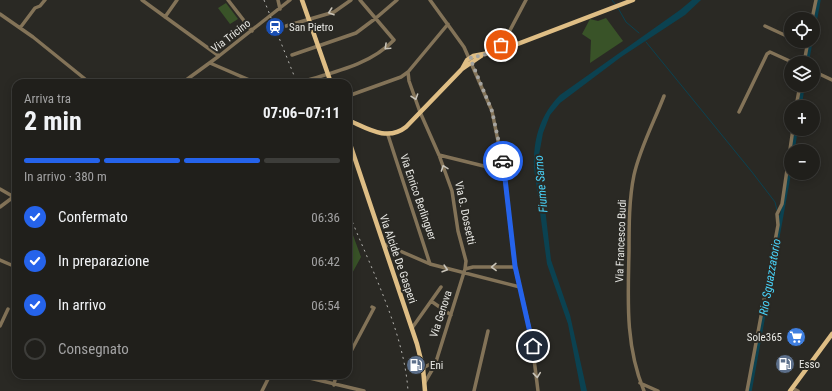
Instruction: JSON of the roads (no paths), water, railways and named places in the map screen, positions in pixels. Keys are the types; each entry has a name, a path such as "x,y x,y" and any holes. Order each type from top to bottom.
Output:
{"main road":[{"path":"302,0 330,79"},
{"path":"352,122 380,134 388,135 404,129 471,60 500,51 634,0"},
{"name":"Via Alcide De Gasperi","path":"352,150 412,328 423,368 426,390"},
{"path":"791,389 832,334"}],"street":[{"path":"20,28 35,8 40,6 45,0"},
{"path":"142,0 219,56"},
{"path":"165,17 177,0"},
{"path":"228,0 252,31"},
{"path":"278,0 280,9"},
{"name":"Via Tricino","path":"188,79 252,31 290,0"},
{"path":"286,26 334,12 351,0"},
{"path":"311,79 352,67 375,56 384,50 394,40 360,0"},
{"path":"292,56 356,33 396,0"},
{"path":"430,0 448,24 471,60 492,111 504,171 515,266 531,335 538,391"},
{"path":"500,51 526,0"},
{"path":"813,12 816,0"},
{"path":"0,14 85,79"},
{"path":"352,95 401,77 408,72 448,24"},
{"path":"765,26 784,35"},
{"path":"739,112 767,54 770,52 784,58"},
{"path":"210,63 247,79"},
{"name":"Via G. Dossetti","path":"408,72 409,81 420,112 439,155 454,197 458,231 466,260 464,272"},
{"path":"820,74 832,80"},
{"path":"401,77 409,81"},
{"name":"Via Francesco Budi","path":"644,391 640,383 632,354 628,320 629,229 632,187 637,163 664,96"},
{"name":"Via Enrico Berlinguer","path":"388,135 430,264"},
{"path":"747,391 778,225 777,214 782,204 792,136"},
{"path":"439,155 504,171"},
{"path":"0,189 12,195"},
{"path":"0,207 12,198"},
{"path":"384,244 430,264 520,287"},
{"path":"0,260 12,266"},
{"path":"466,260 473,267"},
{"path":"464,272 473,267 515,266"},
{"name":"Via Genova","path":"425,382 436,360 464,272"},
{"path":"412,328 441,287"},
{"path":"431,301 451,315"},
{"path":"352,349 374,308 372,307"},
{"path":"0,326 8,309"},
{"path":"474,391 488,330"},
{"path":"423,368 430,366 436,360"},
{"path":"262,391 268,379"},
{"path":"312,379 364,391"},
{"path":"334,385 335,379"},
{"path":"640,383 658,391"},
{"path":"791,389 798,391"}],"water":[{"name":"Fiume Sarno","path":"692,0 701,0 685,15 621,57 560,103 550,115 543,133 539,155 551,260 570,315 587,391 581,391 568,324 547,264 534,168 535,147 539,128 547,111 560,95"}],"waterway":[{"path":"612,0 615,4"},
{"name":"Rio Sguazzatorio","path":"817,12 819,0"},
{"path":"618,8 626,22 639,33"},
{"path":"646,42 752,172 775,202 777,210"},
{"name":"Rio Sguazzatorio","path":"808,56 810,48"},
{"name":"Rio Sguazzatorio","path":"801,100 802,92"},
{"name":"Rio Sguazzatorio","path":"794,144 795,136"},
{"name":"Rio Sguazzatorio","path":"750,391 788,180"},
{"name":"Rio Sguazzatorio","path":"779,215 781,221"}],"railway":[{"path":"264,0 295,79"},
{"path":"352,220 393,322 400,345 408,391"}],"place":[{"name":"San Pietro","path":"275,27"},
{"name":"Sole365","path":"796,337"},
{"name":"Esso","path":"785,364"},
{"name":"Eni","path":"416,365"}]}
